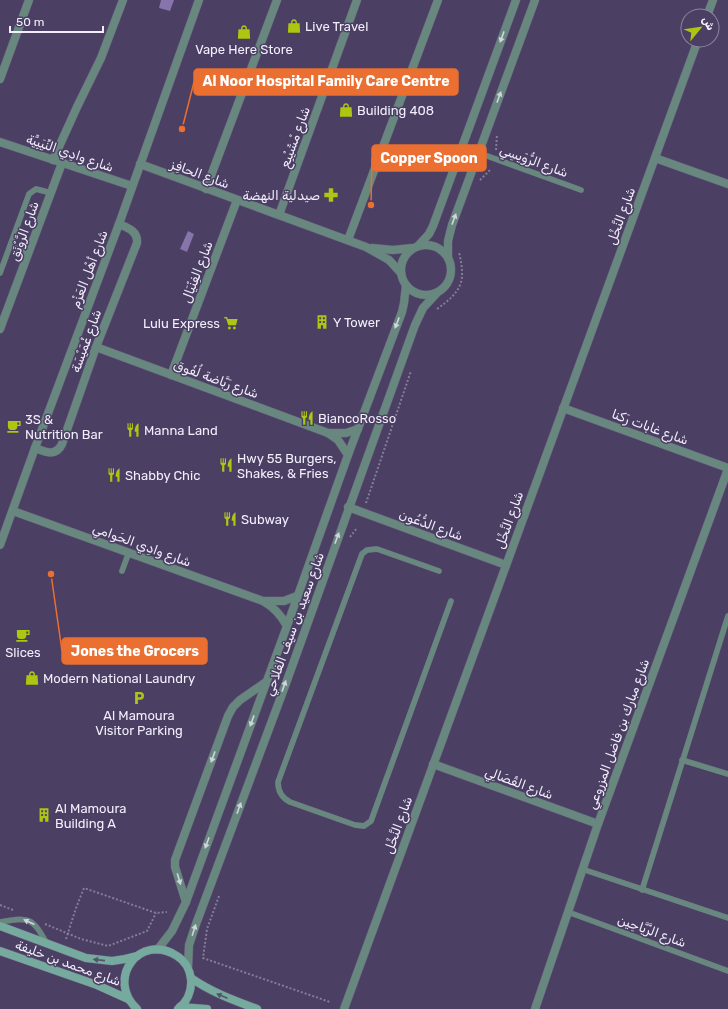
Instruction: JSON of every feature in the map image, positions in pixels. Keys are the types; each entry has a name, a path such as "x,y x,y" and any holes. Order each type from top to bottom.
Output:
{"main road":[{"name":"شارع محمد بن خليفة","path":"0,926 62,950 86,958 99,960 118,960 158,949"},
{"path":"158,949 170,951 181,958 188,968 191,978 191,986 189,994 179,1008"},
{"name":"شارع محمد بن خليفة","path":"0,951 97,985 132,1005"},
{"path":"132,1005 125,990 124,980 128,967 137,956"},
{"path":"191,978 217,993 257,1009"},
{"path":"179,1008 207,1009"}],"street":[{"path":"0,79 29,0"},
{"path":"53,160 101,58 123,0"},
{"name":"شارع أهْل العَزْم","path":"0,545 34,448 119,224 199,0"},
{"path":"206,188 277,0"},
{"name":"شارع مْشَيْبِع","path":"279,215 357,0"},
{"path":"348,240 438,0"},
{"path":"415,247 428,245 436,246 448,257 452,271 450,278 442,290 436,294 419,294 412,291 402,278 402,261 406,254 429,234 436,218 516,0"},
{"path":"448,257 448,241 452,225 535,0"},
{"name":"شارع النَّخْل","path":"344,1009 695,48"},
{"name":"شارع وادِي النِّيَبِيَّة","path":"0,142 132,186"},
{"path":"655,158 728,184"},
{"name":"شارع الرَّوْنَق","path":"0,330 62,163"},
{"name":"شارع الحافِز","path":"140,164 366,247 389,260 401,273"},
{"name":"شارع الفِنْيَال","path":"170,375 237,200"},
{"name":"شارع غْمَيْسَة","path":"34,448 50,453 61,448 96,348 137,243 134,232 119,224"},
{"name":"شارع الحافِز","path":"366,247 384,250 415,247"},
{"name":"شارع سعيد بن سيف الفلاحي","path":"158,949 172,931 186,902 348,454 402,312 406,285"},
{"name":"شارع سعيد بن سيف الفلاحي","path":"188,968 189,946 196,924 285,684 348,507 419,316 423,308 436,294"},
{"name":"شارع رَبَّاضة لُفُوق","path":"96,348 328,433 338,440 348,454"},
{"name":"شارع غابات رَكنا","path":"563,408 728,469"},
{"name":"شارع رَبَّاضة لُفُوق","path":"328,433 346,433 358,428"},
{"name":"شارع مبارك بن فاضل المزروعي","path":"535,1009 598,824 728,469"},
{"name":"شارع الدُّعُون","path":"348,507 506,565"},
{"name":"شارع وادِي الحَوامي","path":"13,511 263,601 270,604 280,614 287,626"},
{"name":"شارع وادِي الحَوامي","path":"263,601 284,601 297,596"},
{"name":"شارع سعيد بن سيف الفلاحي","path":"186,902 175,867 175,860 228,716 233,707 245,696 266,682"},
{"name":"شارع القْصَالِي","path":"433,764 598,824"}],"lane":[{"name":"شارع الرُّوَيسِي","path":"479,153 581,190"},
{"path":"0,273 30,192 38,189 51,192"},
{"path":"10,246 28,253"},
{"path":"439,571 377,549 367,550 362,554 278,782 278,787 282,796 290,802 355,825 364,826 371,821 451,601"},
{"path":"122,571 129,552"},
{"path":"642,890 728,616"},
{"path":"682,760 728,774"},
{"path":"582,869 728,918"},
{"name":"شارع الرَّيَّاحِين","path":"568,912 728,970"},
{"path":"0,922 23,919 28,920 36,926 47,944"}],"path":[{"path":"480,181 491,168"},
{"path":"435,311 450,300 462,283 462,265 458,246"},
{"path":"365,506 412,366"},
{"path":"62,950 84,888 156,913 167,912"},
{"path":"0,905 14,911"},
{"path":"41,922 81,939 108,946 148,931 156,913"},
{"path":"207,929 203,958 330,1002"}],"shaded area":[{"path":"161,0 174,0 170,11 159,8"},
{"path":"188,231 194,234 187,252 180,249"}],"place":[{"name":"Live Travel","path":"294,26"},
{"name":"Vape Here Store","path":"244,32"},
{"name":"Building 408","path":"346,110"},
{"name":"Al Noor Hospital Family Care Centre","path":"182,129"},
{"name":"صيدلية النهضة","path":"331,195"},
{"name":"Copper Spoon","path":"371,205"},
{"name":"Y Tower","path":"322,322"},
{"name":"Lulu Express","path":"231,323"},
{"name":"BiancoRosso","path":"307,418"},
{"name":"3S & Nutrition Bar","path":"14,426"},
{"name":"Manna Land","path":"133,430"},
{"name":"Hwy 55 Burgers, Shakes, & Fries","path":"226,465"},
{"name":"Shabby Chic","path":"114,475"},
{"name":"Subway","path":"230,519"},
{"name":"Jones the Grocers","path":"51,574"},
{"name":"Slices","path":"23,635"},
{"name":"Modern National Laundry","path":"32,678"},
{"name":"Al Mamoura Visitor Parking","path":"139,698"},
{"name":"Al Mamoura Building A","path":"44,815"}]}
